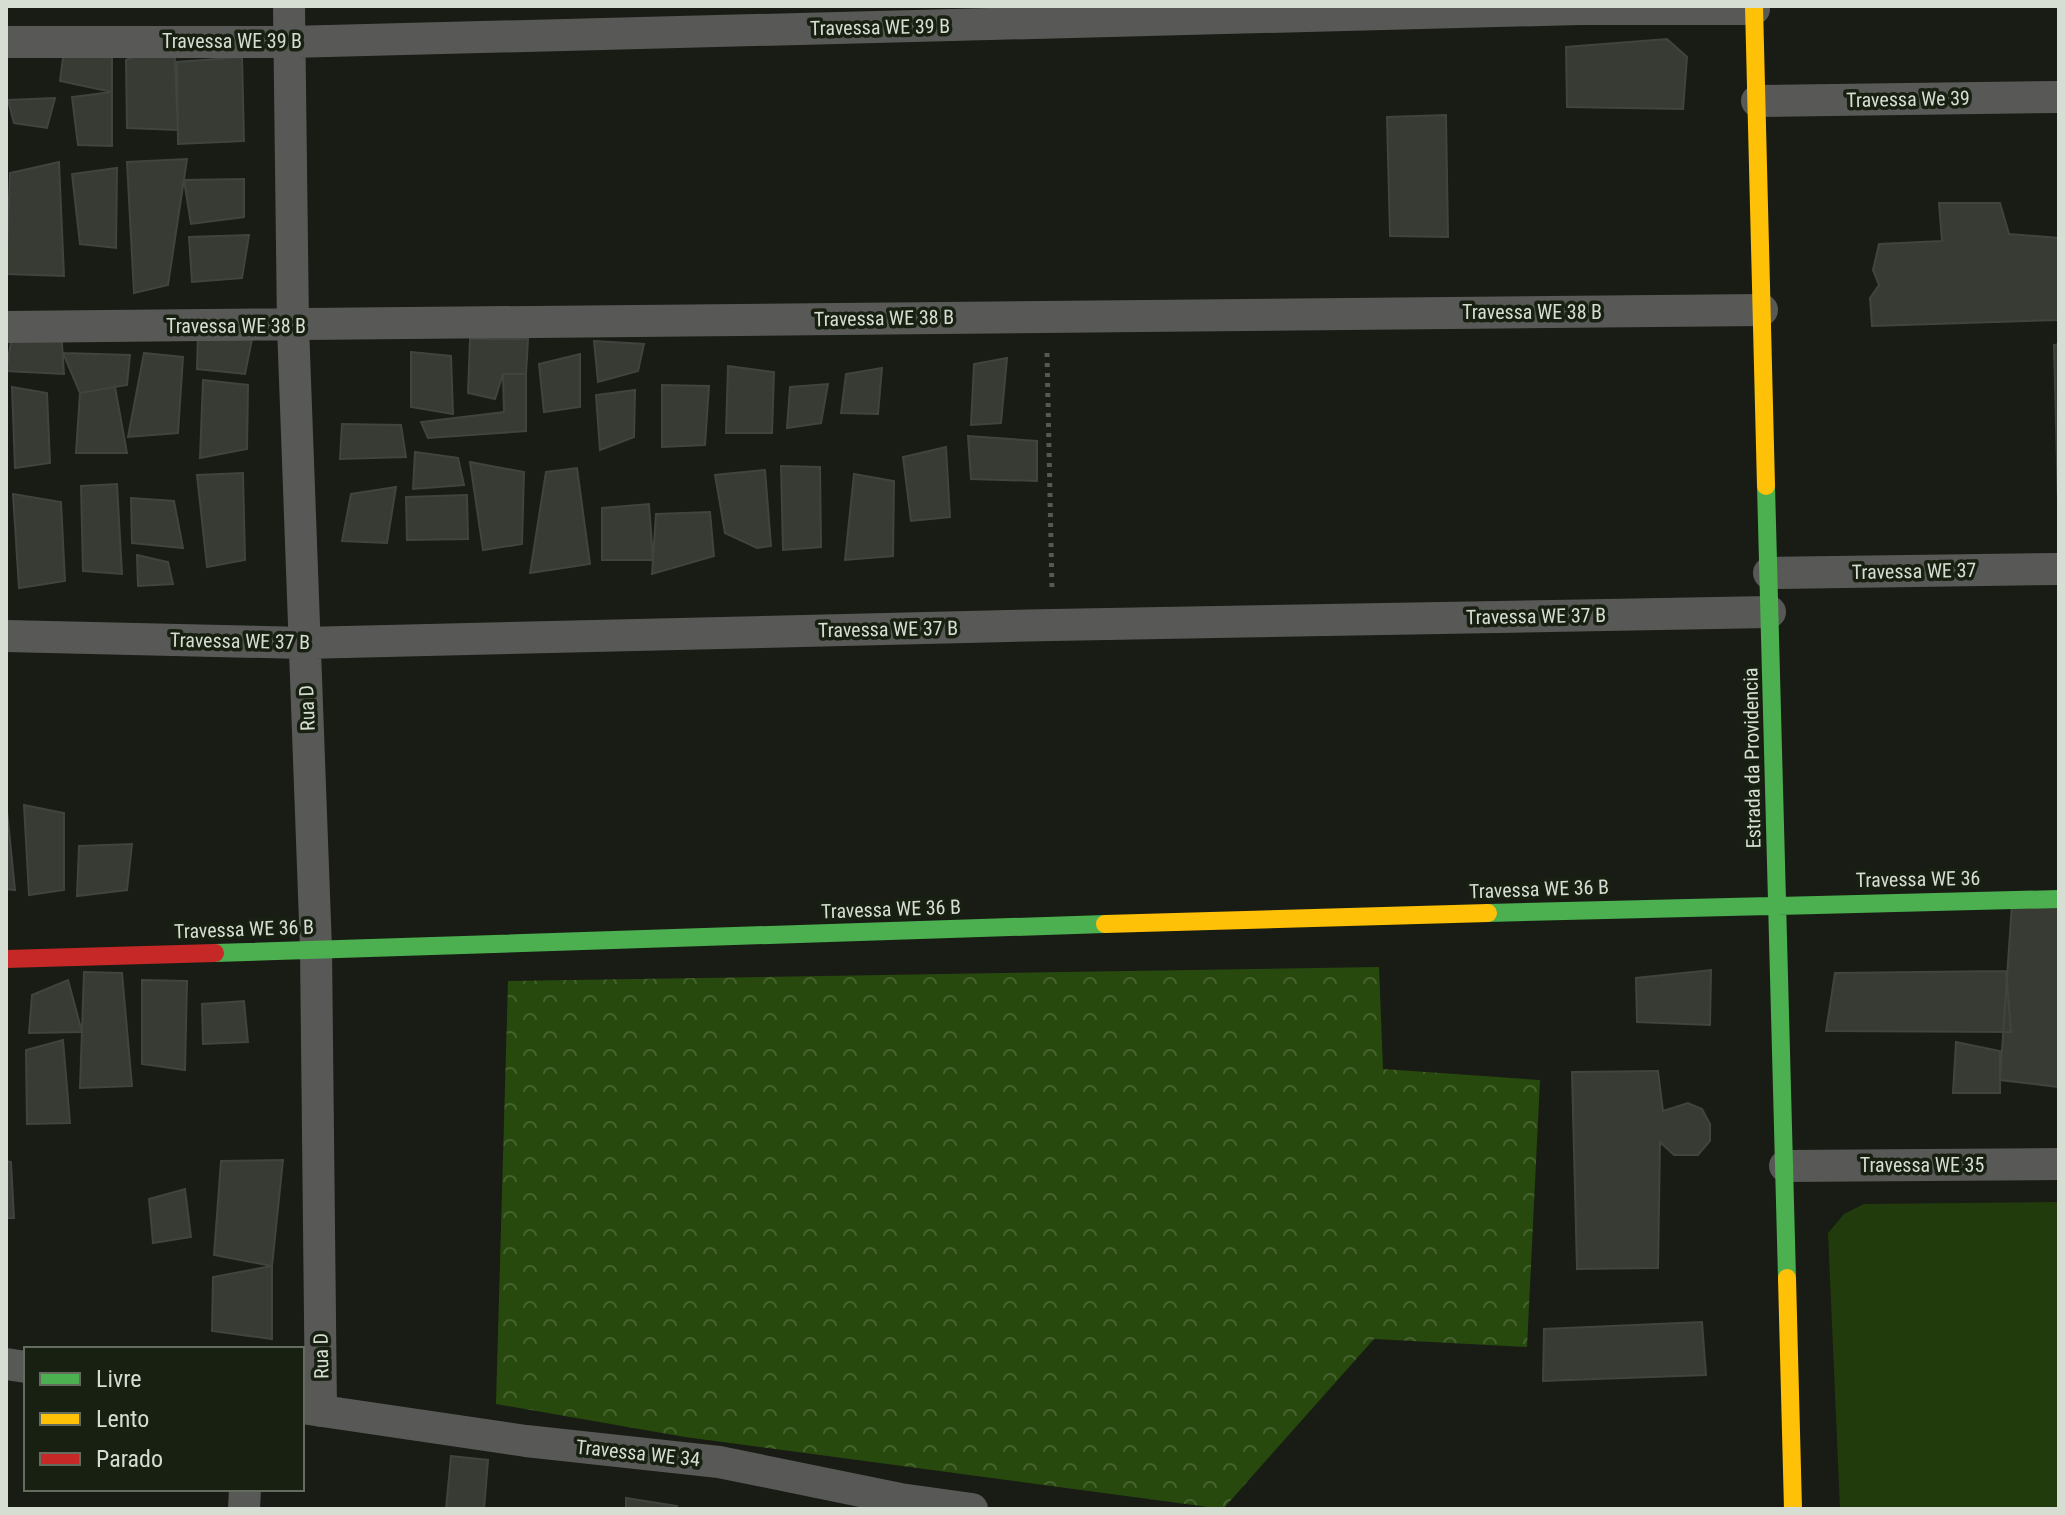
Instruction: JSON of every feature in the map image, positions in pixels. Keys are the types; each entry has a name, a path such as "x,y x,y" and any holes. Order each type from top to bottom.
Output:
{"street":[{"name":"Rua D","path":"289,6 293,326 316,949 312,1410"},
{"name":"Travessa WE 39 B","path":"6,42 289,42 1579,9 1754,8"},
{"name":"Estrada da Providencia","path":"1754,8 1793,1509"},
{"name":"Travessa We 39","path":"1757,101 2059,97"},
{"name":"Travessa WE 38 B","path":"6,327 1762,310"},
{"name":"Travessa WE 37","path":"1769,573 2059,569"},
{"name":"Travessa WE 37 B","path":"6,636 304,643 1770,612"},
{"name":"Travessa WE 36","path":"1778,904 2059,899"},
{"name":"Travessa WE 36 B","path":"6,959 1778,904"},
{"name":"Travessa WE 35","path":"1785,1166 2059,1164"},
{"name":"Travessa WE 34","path":"312,1410 526,1441 719,1462 900,1499 972,1509"}],"path":[{"path":"1046,316 1052,625"}],"green space":[{"path":"1379,967 1383,1069 1540,1080 1527,1347 1374,1339 1223,1509 685,1437 496,1404 508,981"},
{"path":"2059,1202 2059,1509 1840,1509 1828,1233 1844,1214 1864,1204"}],"building":[{"path":"1667,39 1687,57 1683,109 1567,107 1566,47"},
{"path":"174,41 178,130 127,128 126,60"},
{"path":"65,42 112,56 112,92 60,81"},
{"path":"242,57 244,141 178,144 177,62"},
{"path":"112,92 112,146 78,145 72,97"},
{"path":"55,98 47,128 14,123 8,100"},
{"path":"1446,115 1448,237 1390,236 1387,117"},
{"path":"187,159 168,285 134,293 127,162"},
{"path":"59,162 64,276 6,274 10,173"},
{"path":"117,168 116,248 80,244 72,174"},
{"path":"244,179 244,217 191,224 184,180"},
{"path":"1939,203 2000,203 2009,234 2059,238 2059,320 1872,326 1870,298 1879,285 1873,270 1879,244 1942,241"},
{"path":"249,235 242,278 192,282 189,237"},
{"path":"61,329 64,374 6,371 12,336"},
{"path":"198,332 252,339 245,374 197,369"},
{"path":"470,339 528,339 526,374 503,374 495,399 468,393"},
{"path":"594,341 644,344 638,371 598,382"},
{"path":"2059,344 2059,542 2054,345"},
{"path":"411,352 451,356 453,414 411,407"},
{"path":"63,353 130,355 127,385 80,393"},
{"path":"144,353 183,357 178,433 128,437"},
{"path":"580,354 580,407 544,412 539,364"},
{"path":"1007,358 1001,423 971,425 974,364"},
{"path":"728,366 774,372 772,433 726,433"},
{"path":"882,368 878,414 841,413 846,374"},
{"path":"503,374 526,374 526,431 428,438 421,422 504,412"},
{"path":"203,380 248,385 247,449 200,458"},
{"path":"828,384 821,423 787,428 790,387"},
{"path":"662,385 709,386 705,445 662,447"},
{"path":"12,387 47,393 50,463 15,468"},
{"path":"115,387 127,453 76,453 80,393"},
{"path":"635,390 634,437 600,450 596,395"},
{"path":"342,424 401,425 406,457 340,459"},
{"path":"968,436 1037,441 1037,481 971,479"},
{"path":"946,447 950,517 911,521 903,457"},
{"path":"415,452 458,458 464,485 413,489"},
{"path":"470,462 524,472 522,544 483,550"},
{"path":"781,466 820,467 821,547 783,550"},
{"path":"577,468 590,564 530,573 546,472"},
{"path":"765,470 771,546 757,548 725,533 715,475"},
{"path":"243,473 245,560 207,567 197,475"},
{"path":"854,474 894,481 893,556 845,560"},
{"path":"117,484 122,574 83,571 81,486"},
{"path":"396,487 387,543 342,541 351,494"},
{"path":"13,494 61,502 65,581 19,588"},
{"path":"467,495 468,539 407,540 406,497"},
{"path":"131,498 174,501 183,548 132,543"},
{"path":"649,504 653,560 602,560 602,508"},
{"path":"710,512 714,556 652,574 656,514"},
{"path":"137,555 168,562 173,584 138,586"},
{"path":"6,801 15,890 6,889"},
{"path":"24,805 64,813 64,890 29,895"},
{"path":"132,844 127,890 77,896 79,846"},
{"path":"2012,904 2059,906 2059,1087 2000,1080"},
{"path":"1711,970 1710,1025 1637,1022 1636,978"},
{"path":"2006,971 2011,1032 1826,1031 1835,973"},
{"path":"84,972 122,973 132,1086 80,1088"},
{"path":"68,980 82,1032 29,1033 32,995"},
{"path":"142,980 187,981 185,1070 142,1064"},
{"path":"244,1001 248,1042 203,1044 202,1004"},
{"path":"63,1040 70,1123 27,1124 26,1050"},
{"path":"1956,1042 2000,1051 2000,1093 1953,1093"},
{"path":"1658,1071 1663,1111 1688,1103 1702,1109 1710,1124 1710,1141 1698,1155 1674,1155 1660,1142 1658,1268 1577,1269 1572,1072"},
{"path":"283,1160 272,1266 214,1255 221,1161"},
{"path":"6,1161 11,1162 14,1218 6,1218"},
{"path":"185,1189 191,1237 153,1243 149,1199"},
{"path":"272,1266 272,1339 212,1331 213,1277"},
{"path":"1702,1322 1706,1375 1543,1381 1544,1329"},
{"path":"451,1456 488,1460 484,1509 446,1509"},
{"path":"626,1498 677,1506 676,1509 626,1509"}],"traffic: fast":[{"path":"1766,486 1787,1278"},
{"path":"1488,913 2059,899"},
{"path":"215,953 1105,924"}],"traffic: slow":[{"path":"1754,6 1766,486"},
{"path":"1105,924 1488,913"},
{"path":"1787,1278 1793,1509"}],"traffic: jam":[{"path":"6,959 215,953"}]}
